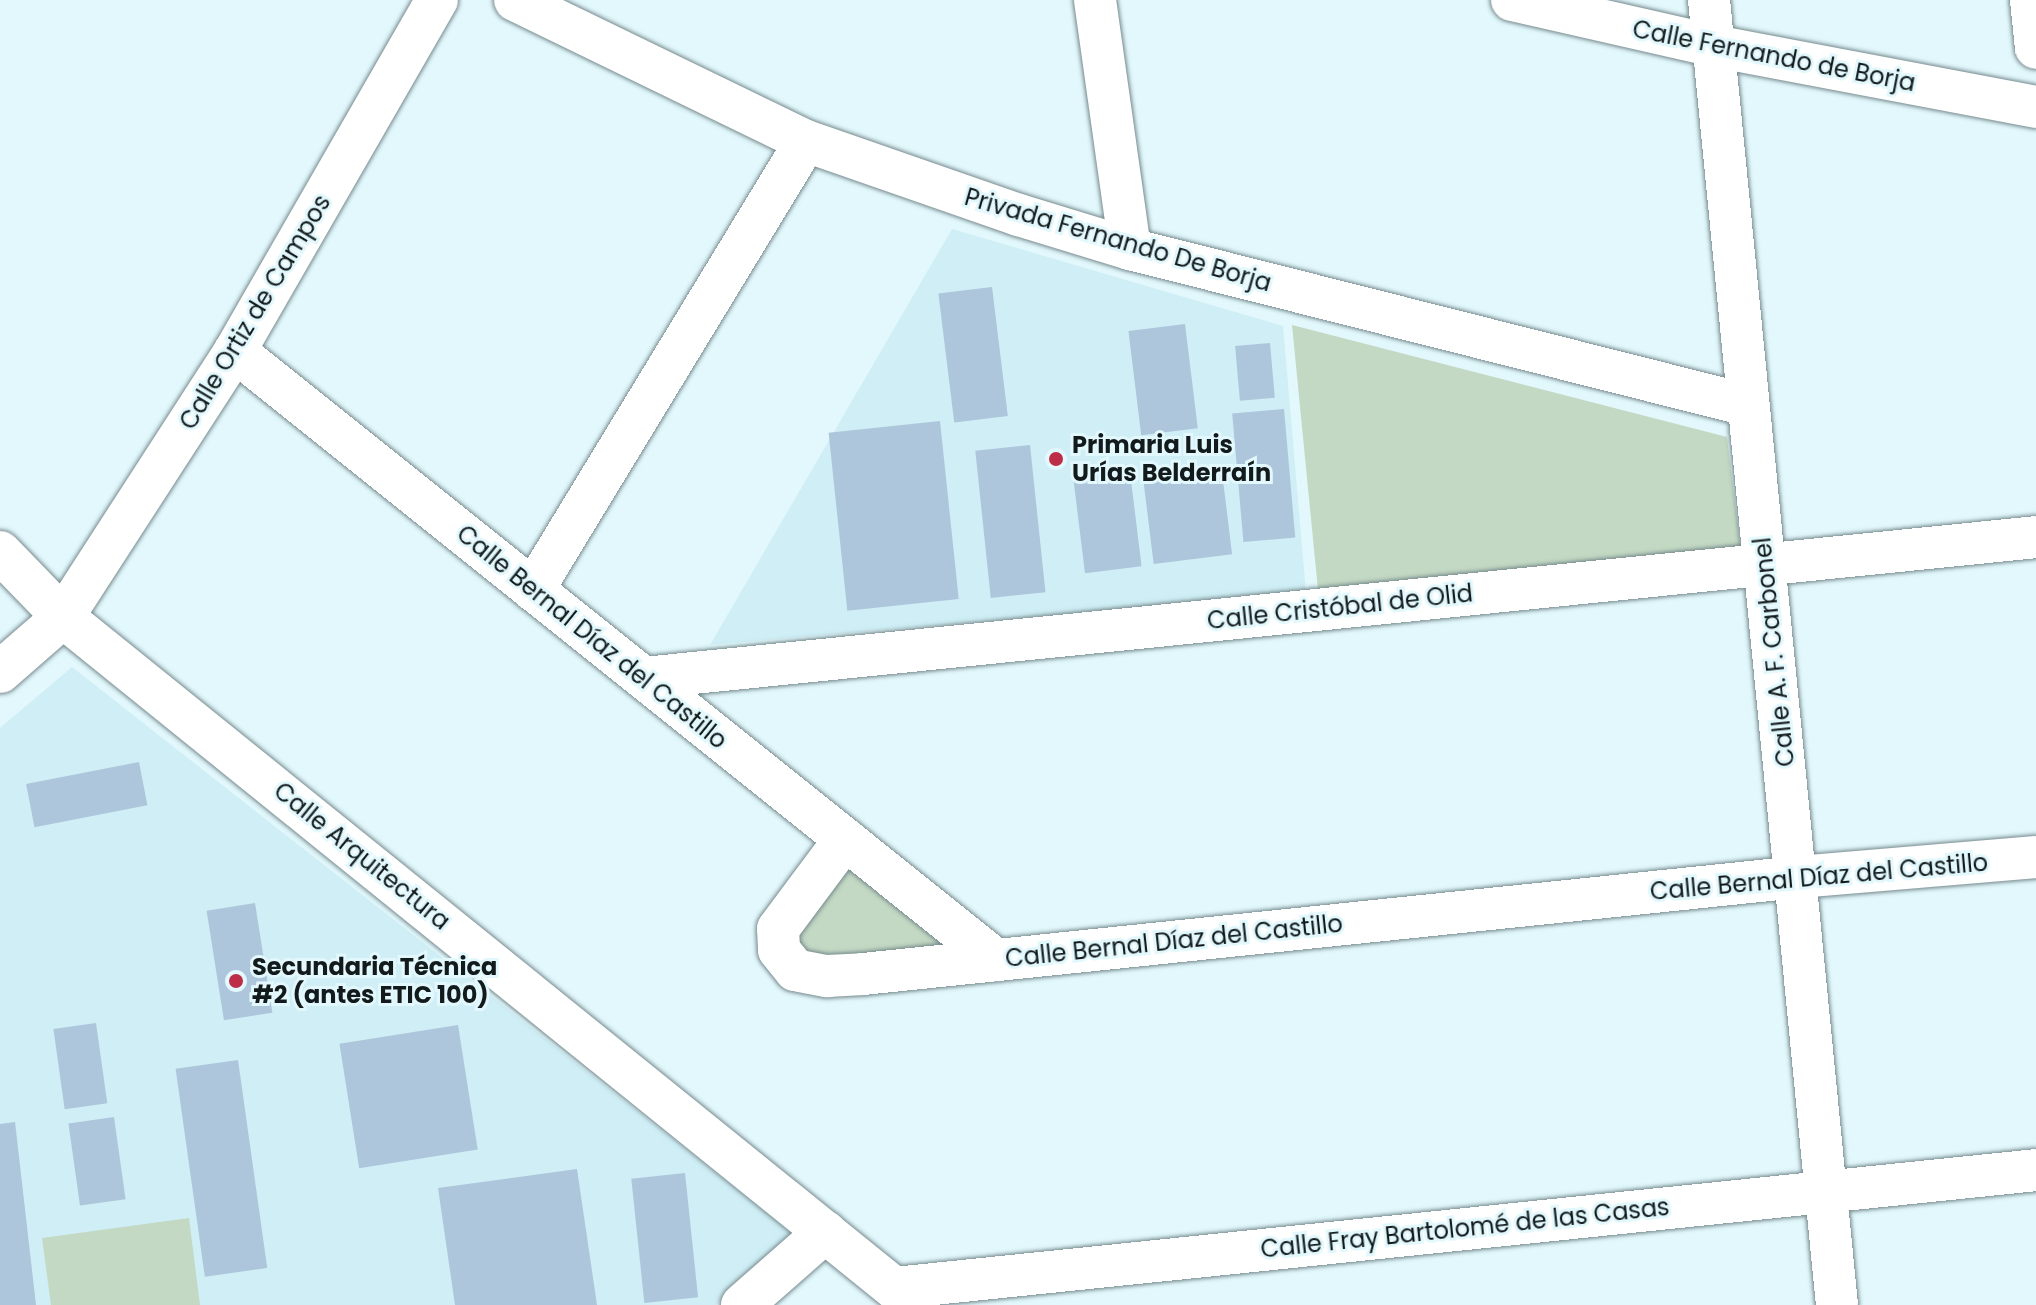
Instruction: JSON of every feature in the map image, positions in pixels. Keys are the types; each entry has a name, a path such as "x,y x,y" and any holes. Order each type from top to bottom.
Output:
{"street":[{"name":"Calle Ortiz de Campos","path":"0,672 63,617 235,351 437,0"},
{"name":"Privada Fernando De Borja","path":"515,0 806,141 1130,249 1747,405"},
{"path":"1095,0 1130,249"},
{"name":"Calle Fernando de Borja","path":"1512,0 1714,46 2036,107"},
{"name":"Calle A. F. Carbonel","path":"1709,0 1747,405 1798,877 1837,1305"},
{"path":"2031,0 2036,48"},
{"path":"533,590 806,141"},
{"name":"Calle Bernal Díaz del Castillo","path":"235,351 996,960 1798,877 2036,857"},
{"name":"Calle Cristóbal de Olid","path":"644,678 2036,537"},
{"name":"Calle Arquitectura","path":"0,552 63,617 905,1297"},
{"path":"845,839 781,921 777,939 785,962 795,970 827,976 996,960"},
{"name":"Calle Fray Bartolomé de las Casas","path":"905,1297 1828,1189 2036,1170"},
{"path":"742,1305 825,1232"}],"shaded area":[{"name":"Primaria Luis Urías Belderraín","path":"952,229 1283,326 1306,593 710,645"},
{"name":"Secundaria Técnica #2 (antes ETIC 100)","path":"72,667 795,1235 716,1305 0,1305 0,728"}],"green space":[{"path":"1292,325 1727,437 1742,560 1318,590"},
{"path":"845,839 996,960 827,976 778,929"},
{"path":"189,1218 200,1305 51,1305 42,1238"}],"building":[{"path":"992,287 1008,416 954,423 938,294"},
{"path":"1185,324 1198,428 1141,435 1128,331"},
{"path":"1270,343 1275,398 1240,401 1235,346"},
{"path":"1284,409 1295,538 1243,542 1232,414"},
{"path":"940,421 959,599 847,611 829,433"},
{"path":"1030,445 1045,592 991,598 975,451"},
{"path":"1129,464 1142,566 1085,573 1072,471"},
{"path":"1221,464 1232,554 1154,564 1143,474"},
{"path":"139,762 147,805 35,827 26,784"},
{"path":"255,903 272,1013 224,1020 207,911"},
{"path":"96,1023 107,1103 65,1109 53,1029"},
{"path":"458,1025 478,1149 359,1168 339,1044"},
{"path":"238,1060 267,1268 205,1277 176,1069"},
{"path":"114,1117 126,1199 80,1206 68,1123"},
{"path":"15,1122 36,1305 0,1305 0,1124"},
{"path":"577,1169 597,1305 455,1305 438,1188"},
{"path":"685,1173 698,1297 644,1303 631,1179"}],"place":[{"name":"Primaria Luis Urías Belderraín","path":"1056,459"},
{"name":"Secundaria Técnica #2 (antes ETIC 100)","path":"236,981"}]}
